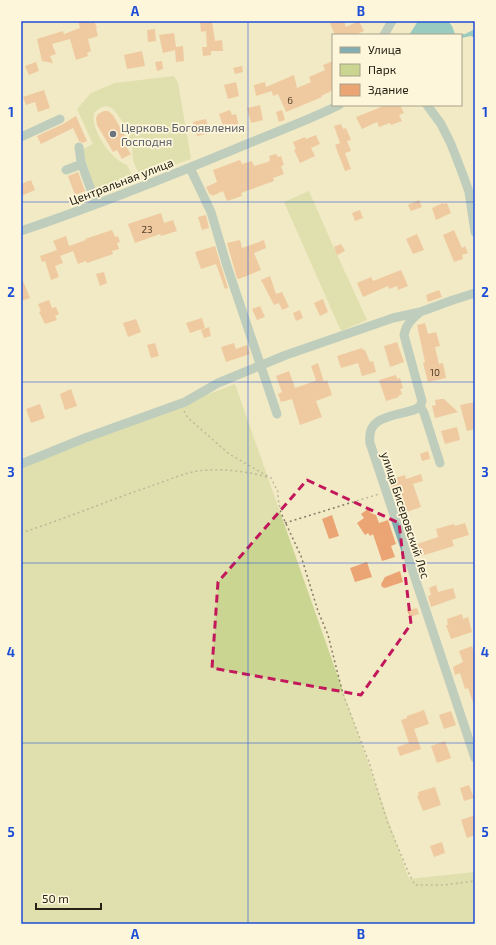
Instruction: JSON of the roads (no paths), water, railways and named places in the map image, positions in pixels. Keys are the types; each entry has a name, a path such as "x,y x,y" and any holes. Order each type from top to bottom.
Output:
{"street":[{"path":"383,21 384,33"},
{"path":"384,33 392,21"},
{"name":"Центральная улица","path":"22,227 96,204 190,168 337,106"},
{"path":"429,106 441,124 451,144 463,175 469,192 475,232"},
{"path":"21,137 60,120"},
{"path":"79,147 82,164 96,204"},
{"path":"66,170 82,164"},
{"path":"190,168 211,212 227,266 277,414"},
{"path":"21,464 85,438 185,402 218,383 261,365 393,318 420,312 475,293"},
{"path":"420,312 410,320 405,327 404,335 420,390 422,401 420,406 424,413 440,463"},
{"name":"улица Бисеровский Лес","path":"420,406 410,412 380,420 373,425 369,436 370,443 475,758"}],"water":[{"path":"418,21 448,21 455,34 410,34"},
{"path":"473,30 475,31 475,38 471,36 462,38 462,34"}],"place":[{"name":"Церковь Богоявления Господня","path":"113,134"}]}
